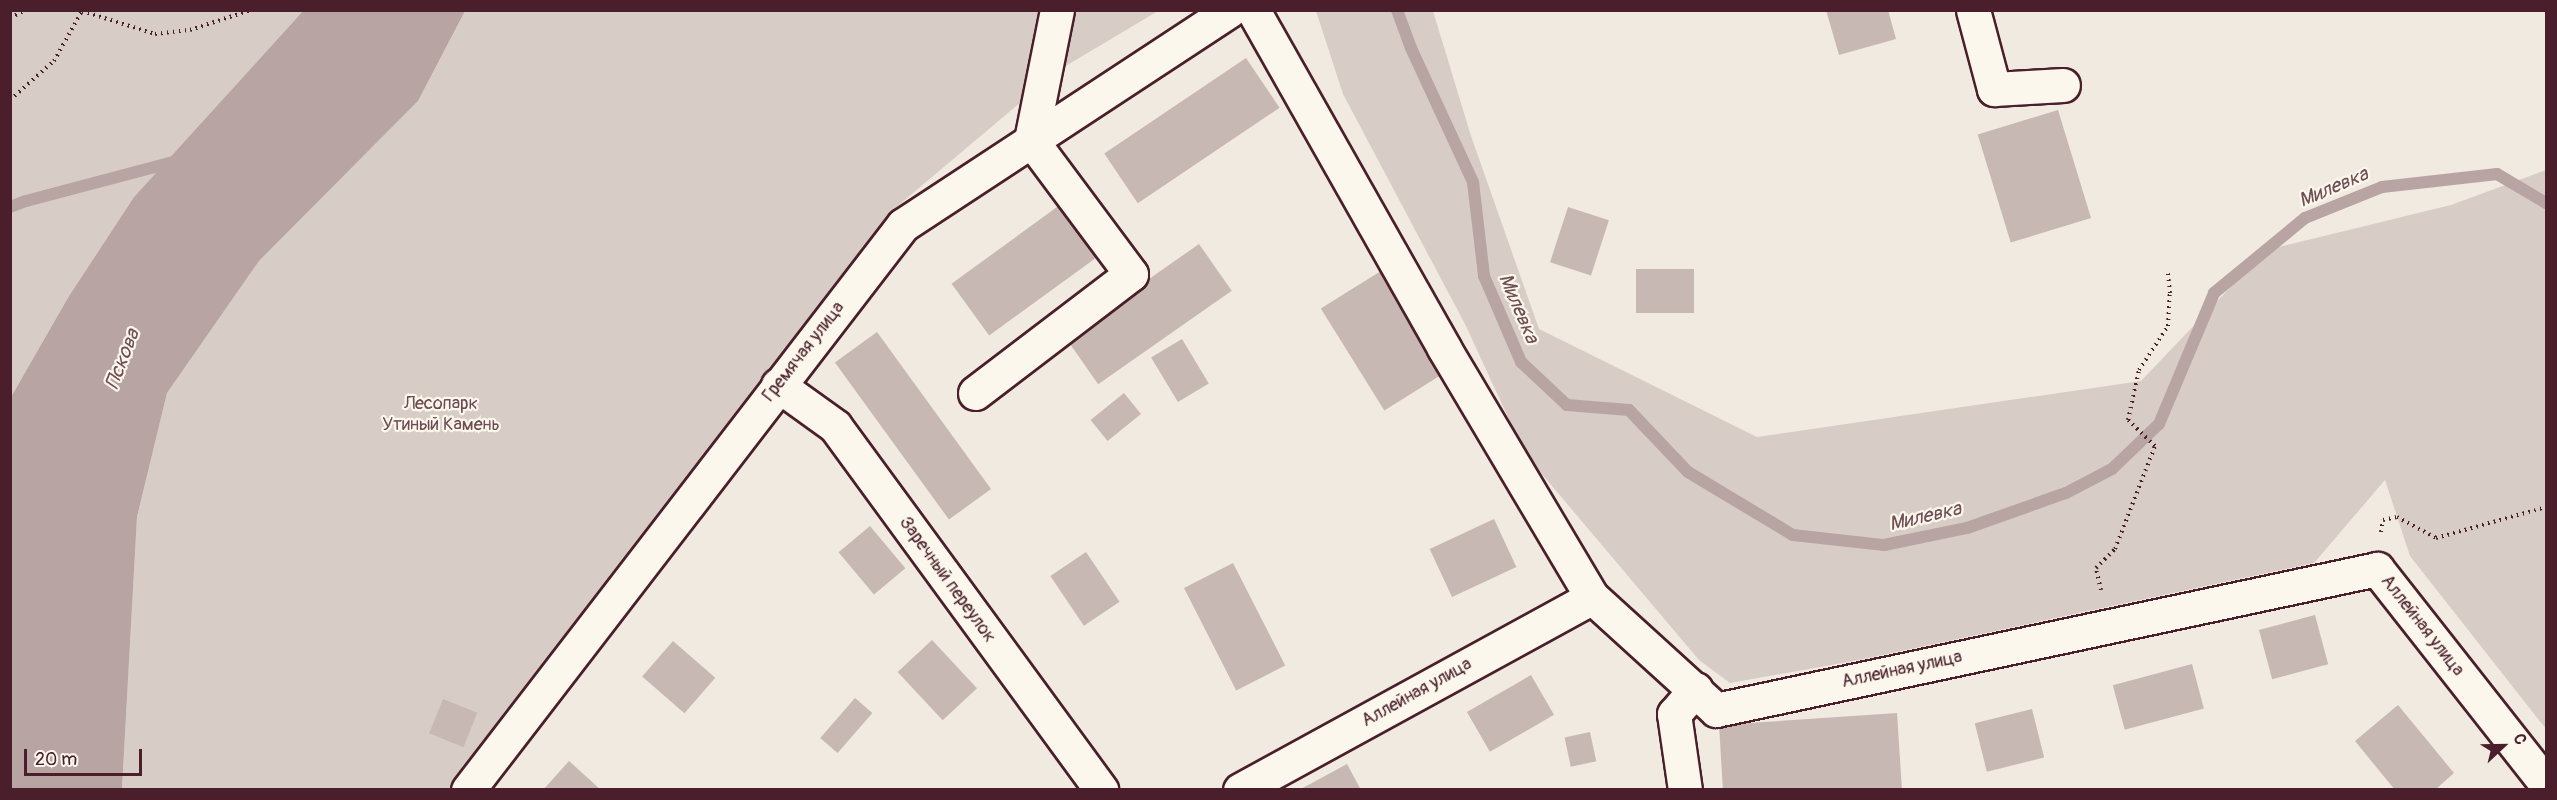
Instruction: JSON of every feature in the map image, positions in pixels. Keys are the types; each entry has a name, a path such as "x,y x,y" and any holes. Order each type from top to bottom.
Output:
{"street":[{"path":"975,393 1131,274 1031,140 1057,10"},
{"name":"Гремячая улица","path":"468,789 903,225 1230,10"},
{"path":"1253,10 1444,348 1592,597"},
{"path":"1973,10 1994,89 2064,85"},
{"name":"Заречный переулок","path":"778,385 835,426 1101,789"},
{"name":"Аллейная улица","path":"1240,789 1592,597 1716,710 2377,569 2547,784"},
{"path":"1685,789 1674,714 1695,689"}],"path":[{"path":"10,18 26,10"},
{"path":"10,100 54,61 82,11 155,34 190,30 251,10"},
{"path":"2096,568 2115,549 2155,446 2128,420 2139,370 2168,326 2170,293 2168,273"},
{"path":"2397,517 2436,538 2547,507"}],"green space":[{"path":"11,11 303,11 134,197 69,296 11,397"},
{"name":"Лесопарк Утиный Камень","path":"465,11 1158,11 1059,70 894,209 769,378 454,789 122,790 137,517 167,393 259,261 418,101"},
{"path":"1316,11 1433,11 1471,136 1539,329 1757,437 2141,381 2266,250 2451,205 2546,170 2546,729 2410,556 2385,480 2314,563 1859,660 1730,683 1699,660 1525,454 1465,324 1343,94"}],"water":[{"name":"Пскова","path":"303,11 465,11 418,101 259,261 167,393 137,517 122,789 11,789 11,397 69,296 134,197"}],"building":[{"path":"1826,10 1888,10 1896,39 1839,55"},
{"path":"1246,58 1280,108 1138,203 1104,154"},
{"path":"2058,110 2091,218 2011,243 1978,135"},
{"path":"1064,202 1102,254 989,335 952,284"},
{"path":"1568,207 1609,220 1591,275 1550,262"},
{"path":"1199,244 1232,291 1098,384 1065,337"},
{"path":"1636,269 1694,269 1694,313 1636,313"},
{"path":"1381,271 1445,373 1384,410 1321,309"},
{"path":"877,332 991,489 949,520 835,363"},
{"path":"1182,339 1209,384 1178,402 1151,358"},
{"path":"1124,393 1141,414 1108,441 1091,420"},
{"path":"1494,519 1516,567 1452,597 1430,549"},
{"path":"870,526 905,568 874,594 839,552"},
{"path":"1086,552 1120,602 1084,626 1050,576"},
{"path":"1233,563 1285,665 1236,690 1184,588"},
{"path":"2315,615 2328,664 2272,679 2259,630"},
{"path":"932,640 977,688 943,720 898,672"},
{"path":"673,641 715,678 684,713 642,676"},
{"path":"2192,664 2204,708 2125,730 2113,685"},
{"path":"1531,675 1554,715 1490,752 1467,712"},
{"path":"855,698 872,713 838,753 820,738"},
{"path":"443,699 477,713 463,747 429,733"},
{"path":"2398,705 2454,773 2435,790 2395,790 2355,741"},
{"path":"2032,709 2044,758 1987,772 1975,723"},
{"path":"1897,713 1902,790 1723,790 1719,725"},
{"path":"1590,732 1596,761 1571,767 1565,737"},
{"path":"569,761 601,790 543,790"},
{"path":"1347,764 1361,790 1299,790"}],"waterway":[{"name":"Милевка","path":"1397,10 1411,48 1473,182 1484,276 1521,362 1567,405 1629,410 1688,472 1793,535 1884,545 1967,528 2066,493 2112,469 2159,424 2214,293 2305,218 2382,187 2497,174 2546,203"},
{"path":"10,207 177,161"}]}
